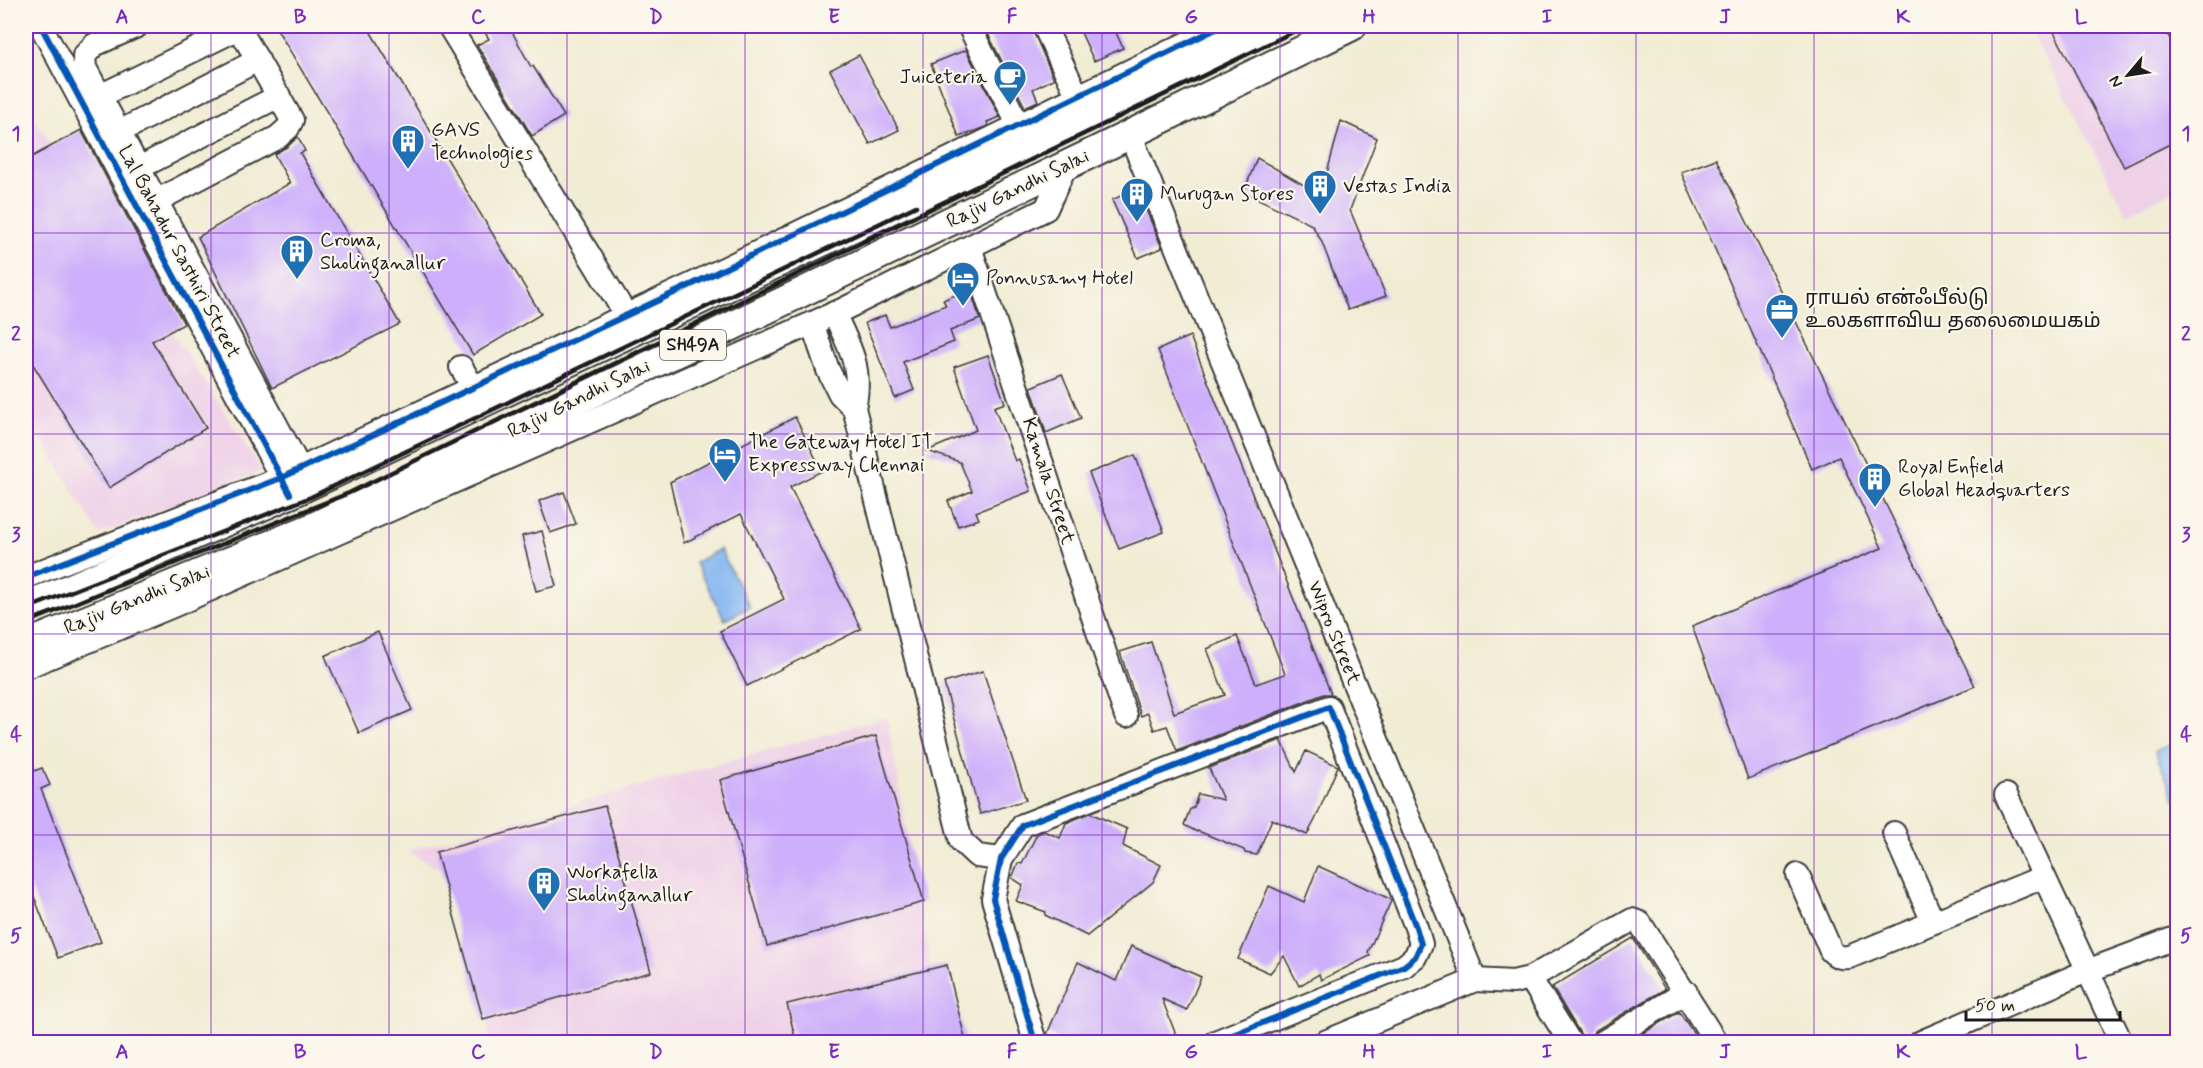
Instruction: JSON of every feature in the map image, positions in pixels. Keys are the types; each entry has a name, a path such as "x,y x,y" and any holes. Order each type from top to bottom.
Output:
{"main road":[{"name":"Rajiv Gandhi Salai","path":"26,605 66,590 297,481 554,369 623,327 662,308 1077,121 1273,26"},
{"name":"Rajiv Gandhi Salai","path":"26,645 227,564 334,517 1352,26"},
{"path":"623,327 614,345 613,358 622,369 636,372"},
{"path":"554,369 563,370 572,376 578,387 571,403"},
{"path":"297,481 334,517"}],"street":[{"name":"Lal Bahadur Sasthiri Street","path":"41,26 297,481"},
{"path":"137,26 94,45 84,56 85,68 156,201 297,481"},
{"path":"26,576 297,481 473,387 623,327 449,26"},
{"path":"969,26 1019,126"},
{"path":"1044,26 1078,97"},
{"path":"662,308 1019,126 1222,26"},
{"path":"100,96 238,27 292,120 288,128 278,137 156,201"},
{"path":"119,132 258,60"},
{"path":"139,168 279,96"},
{"name":"Wipro Street","path":"1130,134 1475,980"},
{"path":"26,667 175,605 685,381 834,313 1046,209 1066,165"},
{"name":"Kamala Street","path":"970,247 1126,716"},
{"path":"834,313 858,376 854,408 961,841 977,856 1001,859"},
{"path":"812,323 828,370 840,394 854,408"},
{"path":"461,367 473,387"},
{"path":"1035,1042 993,899 1001,859 1023,825 1359,694"},
{"path":"1215,1042 1404,966 1415,957 1421,944 1329,706"},
{"path":"2006,795 2121,1042"},
{"path":"1894,833 1933,922"},
{"path":"1798,875 1831,951 1837,957 1850,957 2043,877"},
{"path":"1325,1042 1475,980 1513,982 1530,978 1632,920 1640,923 1716,1042"},
{"path":"1921,1042 2087,971 2178,936"},
{"path":"1530,978 1570,1042"},
{"path":"1603,1042 1686,992"}],"shaded area":[{"path":"2028,26 2177,26 2177,188 2127,214"},
{"path":"26,105 262,471 99,534 26,413"},
{"path":"887,717 943,1042 490,1042 468,885 407,851"}],"water":[{"path":"720,549 750,607 725,620 695,563"},
{"path":"2177,742 2177,801 2155,751"}],"building":[{"name":"GAVS Technologies","path":"275,26 367,26 541,314 473,355"},
{"path":"481,26 509,26 531,67 533,66 564,116 532,136 477,45 489,39"},
{"path":"984,26 1031,26 1054,79 1033,89 1038,101 1025,107"},
{"path":"1078,26 1113,26 1123,48 1094,61"},
{"path":"2051,26 2163,26 2178,54 2178,140 2124,167"},
{"path":"966,50 1000,117 987,122 988,125 985,127 959,137 931,64"},
{"path":"859,55 899,130 870,144 830,70"},
{"name":"Vestas India","path":"1341,121 1377,138 1350,210 1386,296 1348,310 1321,240 1312,225 1244,192 1257,158 1321,195"},
{"path":"81,130 184,324 152,341 206,428 109,488 26,353 26,160"},
{"name":"Croma, Sholinganallur","path":"298,137 305,151 300,153 400,324 272,388 198,237 290,183 274,154 287,147"},
{"name":"Royal Enfield Global Headquarters","path":"1716,159 1975,686 1748,779 1692,626 1882,548 1839,457 1812,469 1681,172"},
{"name":"Murugan Stores","path":"1137,188 1162,248 1138,258 1112,200"},
{"path":"970,289 980,319 950,331 954,342 903,362 914,390 895,398 865,323 885,315 890,327 946,305 943,300"},
{"path":"1190,336 1331,694 1324,694 1177,751 1167,726 1154,730 1148,713 1141,716 1120,652 1151,642 1174,713 1225,695 1207,649 1237,636 1256,684 1285,674 1158,350"},
{"path":"988,355 1005,403 994,407 1015,461 1019,459 1031,491 976,512 979,519 958,526 948,501 972,491 960,462 927,451 976,430 954,367"},
{"path":"1062,374 1081,418 1046,433 1031,387"},
{"path":"795,417 822,471 790,487 861,629 747,686 720,631 784,599 741,514 684,543 670,482"},
{"path":"1135,455 1164,532 1119,549 1089,473"},
{"path":"564,492 576,524 550,533 539,501"},
{"path":"542,531 556,586 536,591 522,536"},
{"path":"378,632 412,710 359,733 325,656"},
{"path":"983,671 1026,800 980,814 944,683"},
{"path":"876,736 924,902 767,946 720,780"},
{"path":"1281,740 1296,772 1306,751 1338,766 1307,835 1272,819 1257,855 1245,853 1244,850 1184,825 1198,794 1223,800 1209,768"},
{"path":"26,752 34,771 42,768 50,785 41,789 101,942 58,958 26,876"},
{"name":"Workafella Sholinganallur","path":"605,806 651,972 483,1019 436,852"},
{"path":"1090,813 1127,829 1123,846 1161,865 1153,882 1087,936 1045,915 1046,912 1016,901 1023,885 1012,878 1018,863 1022,864 1037,834 1044,831 1060,838 1066,823"},
{"path":"1318,866 1390,899 1368,952 1370,956 1321,980 1319,974 1299,986 1284,956 1270,973 1238,959 1269,886 1304,902"},
{"path":"1633,938 1665,989 1596,1030 1590,1042 1583,1042 1552,987"},
{"path":"1131,946 1201,977 1187,1010 1162,999 1176,1035 1156,1042 1065,1042 1047,1034 1078,962 1116,981"},
{"path":"947,965 966,1042 796,1042 787,1004"},
{"path":"1679,1012 1700,1042 1628,1042"}],"railway":[{"path":"26,623 349,493 1305,26"},
{"path":"26,609 311,497 916,206"}],"cycle path":[{"path":"41,26 290,494"},
{"path":"26,577 281,478 695,283 1222,26"},
{"path":"1035,1042 993,899 1001,859 1023,825 1329,707 1421,944 1415,957 1404,966 1215,1042"}],"place":[{"name":"Juiceteria","path":"1010,106"},
{"name":"GAVS Technologies","path":"408,170"},
{"name":"Vestas India","path":"1320,215"},
{"name":"Murugan Stores","path":"1137,223"},
{"name":"Croma, Sholinganallur","path":"297,280"},
{"name":"Ponnusamy Hotel","path":"963,307"},
{"name":"ராயல் என்ஃபீல்டு உலகளாவிய தலைமையகம்","path":"1782,339"},
{"name":"The Gateway Hotel IT Expressway Chennai","path":"725,483"},
{"name":"Royal Enfield Global Headquarters","path":"1875,508"},
{"name":"Workafella Sholinganallur","path":"544,912"}]}
